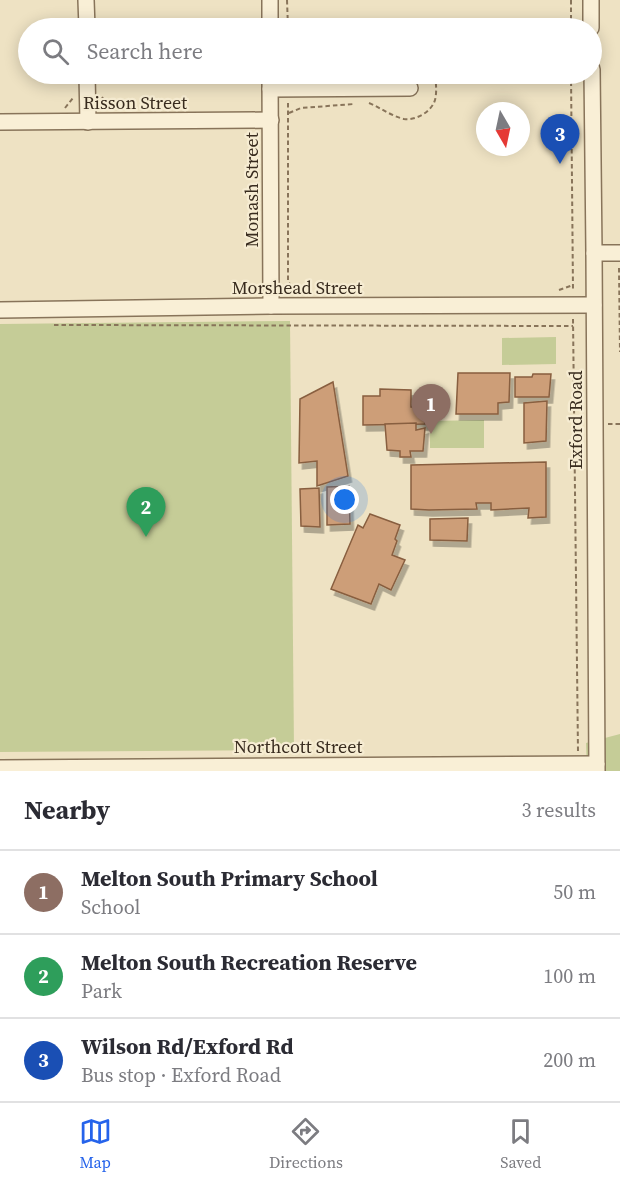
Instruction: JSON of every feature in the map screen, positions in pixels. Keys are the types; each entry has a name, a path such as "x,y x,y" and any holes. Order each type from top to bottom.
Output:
{"street":[{"path":"86,0 87,18"},
{"path":"270,0 270,18"},
{"path":"591,0 591,18"},
{"path":"87,84 88,115"},
{"name":"Monash Street","path":"270,84 271,306"},
{"name":"Exford Road","path":"591,84 597,767"},
{"path":"270,90 410,88"},
{"name":"Risson Street","path":"0,122 88,115 271,120"},
{"path":"594,254 619,253"},
{"name":"Morshead Street","path":"0,310 594,305"},
{"name":"Northcott Street","path":"0,768 398,768 578,764 597,767"}],"path":[{"path":"287,0 288,18"},
{"path":"571,0 571,18"},
{"path":"370,103 389,114 406,120 417,118 434,103 436,84"},
{"path":"571,84 578,764"},
{"path":"288,89 288,281 295,292"},
{"path":"88,115 110,108 102,99 102,90"},
{"path":"289,114 301,108 358,104"},
{"path":"246,134 260,147"},
{"path":"619,253 620,352"},
{"path":"48,325 573,326"}],"green space":[{"path":"290,321 294,750 0,752 0,324"},
{"path":"556,337 556,364 502,365 502,338"},
{"path":"484,420 484,448 430,448 430,421"},
{"path":"620,734 620,771 587,771 586,743"}],"building":[{"path":"458,373 510,373 509,402 498,403 498,414 456,414"},
{"path":"533,374 551,374 549,397 515,397 515,377 532,377"},
{"path":"333,382 348,476 317,486 317,461 299,463 300,399"},
{"path":"380,389 411,390 411,407 425,407 425,424 363,425 363,396 380,396"},
{"path":"547,401 546,441 524,443 524,403"},
{"path":"416,423 416,430 425,428 423,451 410,451 411,457 400,457 400,451 387,450 385,424"},
{"path":"546,462 546,517 528,518 529,508 491,510 491,503 476,503 477,509 411,509 411,465"},
{"path":"349,486 350,524 327,525 327,487"},
{"path":"319,488 320,527 301,526 300,489"},
{"path":"370,514 400,525 392,555 405,560 391,590 379,584 371,604 331,589 358,525 363,528"},
{"path":"468,518 467,541 430,540 430,519"}],"place":[{"name":"Wilson Rd/Exford Rd","path":"560,164"},
{"name":"Melton South Primary School","path":"431,434"},
{"name":"Melton South Recreation Reserve","path":"146,537"}]}
